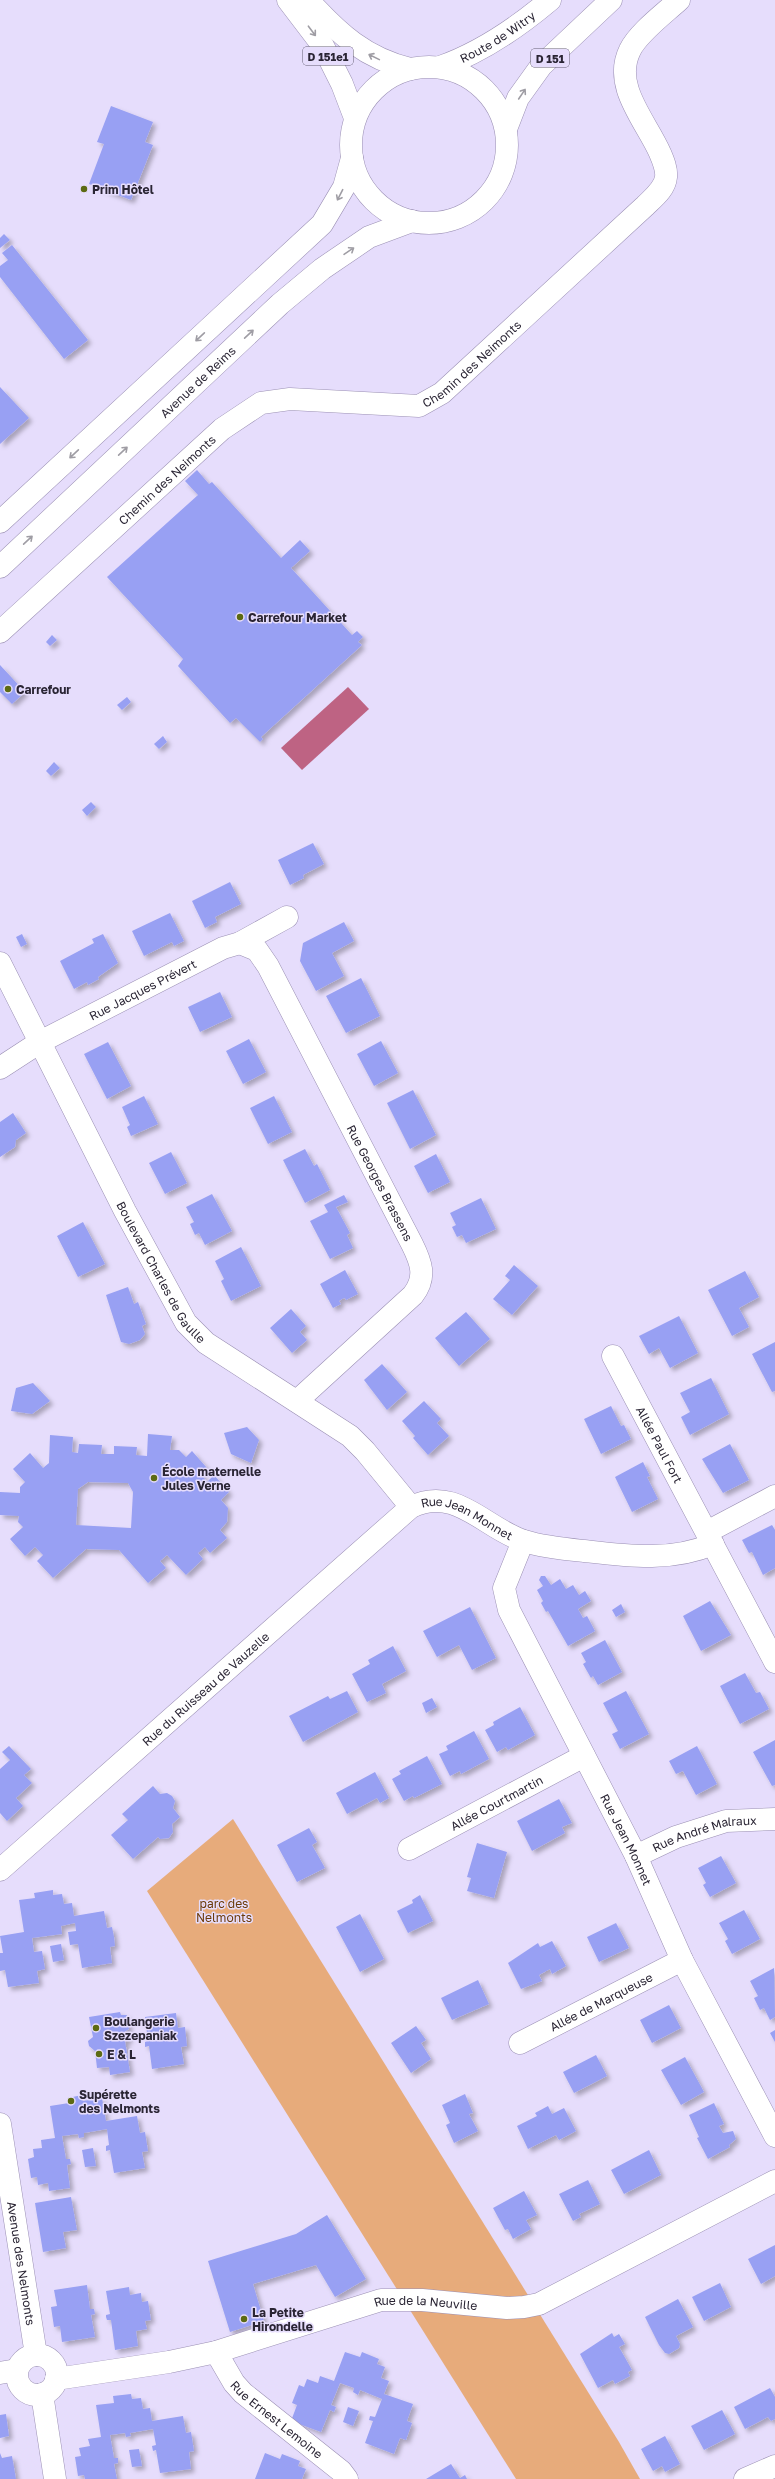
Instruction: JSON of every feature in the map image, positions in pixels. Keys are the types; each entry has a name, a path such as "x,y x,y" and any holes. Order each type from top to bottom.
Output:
{"street":[{"name":"D 151e1","path":"288,0 322,46 342,84 355,118"},
{"name":"D 151e1","path":"308,0 345,38 366,53 389,64 410,69"},
{"name":"Route de Witry","path":"440,67 463,74 483,88 498,107 506,129 507,152 502,173 491,192 476,208 449,220 434,223 412,222 390,213 372,199 359,180 352,158 351,138 355,118 368,96 387,79 410,69 440,67 460,60 478,50 550,0"},
{"name":"Route de Witry","path":"506,129 518,98 541,66 611,0"},
{"name":"Chemin des Neimonts","path":"0,632 222,429 261,403 290,399 419,406 442,393 658,194 664,184 665,169 658,150 629,93 624,75 624,65 630,48 679,0"},
{"path":"0,522 322,224 344,187 352,158"},
{"name":"Avenue de Reims","path":"0,567 280,304 322,269 369,237 412,222"},
{"name":"Rue Jacques Prévert","path":"0,1068 40,1042 223,948 240,943 288,917"},
{"name":"Rue Georges Brassens","path":"240,943 257,950 268,966 412,1244 422,1267 422,1279 413,1295 297,1401"},
{"name":"Boulevard Charles de Gaulle","path":"0,963 125,1211 186,1323 206,1343 330,1422 365,1451 411,1507"},
{"name":"Allée Paul Fort","path":"613,1356 775,1662"},
{"name":"Rue Jean Monnet","path":"411,1507 428,1500 447,1501 523,1541 552,1547 657,1557 692,1552 710,1538 775,1496"},
{"name":"Rue du Ruisseau de Vauzelle","path":"0,1870 411,1507"},
{"name":"Rue Jean Monnet","path":"523,1541 506,1580 505,1600 517,1628 636,1856 682,1960 775,2136"},
{"name":"Allée Courtmartin","path":"409,1849 584,1756"},
{"name":"Rue André Malraux","path":"636,1856 676,1837 721,1822 742,1819 775,1818"},
{"name":"Allée de Marqueuse","path":"520,2043 682,1960"},
{"name":"Avenue des Nelmonts","path":"0,2124 36,2356"},
{"name":"Rue de la Neuville","path":"49,2387 216,2352 381,2300 422,2300 506,2308 539,2304 775,2180"},
{"name":"Rue Ernest Lemoine","path":"216,2352 234,2383 243,2393 341,2471 347,2479"},
{"path":"49,2387 30,2394 21,2387 9,2371 24,2360 36,2356 47,2358 52,2362 55,2368 49,2387 55,2479"},
{"path":"744,2479 775,2466"}],"green space":[{"name":"parc des Nelmonts","path":"233,1819 619,2442 640,2479 516,2479 147,1891"}],"shaded area":[{"path":"348,687 369,709 302,770 281,748"}],"building":[{"path":"111,106 153,122 145,142 153,145 131,200 89,184 104,144 97,142"},
{"path":"4,234 10,240 0,248 0,238"},
{"path":"12,245 88,340 64,359 0,277 0,266 8,260 2,253"},
{"path":"0,387 29,418 0,444"},
{"name":"Carrefour Market","path":"197,470 209,484 212,482 281,558 300,540 310,551 291,568 352,635 357,631 363,637 358,642 362,645 261,737 263,739 260,742 236,718 230,723 178,666 183,659 107,577 198,495 185,481"},
{"path":"52,635 57,640 50,646 46,642"},
{"path":"0,665 25,692 12,704 0,692"},
{"path":"127,697 131,702 122,710 117,705"},
{"path":"163,736 167,742 159,749 154,744"},
{"path":"54,762 60,768 51,776 46,771"},
{"path":"91,802 96,807 87,816 82,810"},
{"path":"313,843 324,864 303,875 304,878 290,885 278,860"},
{"path":"230,882 241,904 215,917 217,922 205,928 192,901"},
{"path":"170,913 184,941 174,946 172,942 144,956 132,931"},
{"path":"344,922 354,941 332,953 344,976 316,991 300,961 303,943"},
{"path":"22,934 27,944 21,947 16,937"},
{"path":"103,934 118,963 98,977 99,979 88,985 87,982 74,989 60,961 94,943 92,939"},
{"path":"361,978 380,1016 346,1033 326,996"},
{"path":"220,992 232,1017 200,1032 188,1007"},
{"path":"249,1039 266,1072 243,1084 226,1051"},
{"path":"381,1041 398,1073 374,1086 357,1054"},
{"path":"108,1042 131,1086 107,1099 84,1054"},
{"path":"413,1090 436,1135 410,1149 387,1103"},
{"path":"144,1096 158,1124 131,1136 127,1127 130,1125 122,1107"},
{"path":"274,1096 292,1132 268,1144 250,1108"},
{"path":"13,1113 26,1133 16,1140 15,1147 0,1157 0,1122"},
{"path":"305,1149 314,1166 317,1164 330,1190 305,1203 283,1160"},
{"path":"171,1152 187,1183 165,1194 149,1163"},
{"path":"436,1154 450,1182 428,1193 414,1166"},
{"path":"212,1194 232,1231 205,1245 199,1233 195,1235 190,1224 194,1222 186,1207"},
{"path":"344,1195 348,1202 336,1207 350,1233 347,1235 353,1248 330,1259 310,1221 328,1212 324,1205"},
{"path":"481,1198 496,1229 466,1243 462,1235 457,1237 452,1227 456,1225 450,1213"},
{"path":"83,1222 105,1264 78,1277 57,1236"},
{"path":"241,1247 261,1286 231,1301 221,1281 224,1279 215,1261"},
{"path":"514,1265 538,1286 512,1315 493,1299 510,1280 505,1276"},
{"path":"345,1270 358,1294 346,1300 345,1298 342,1299 339,1301 341,1304 333,1308 320,1284"},
{"path":"745,1271 759,1297 739,1308 749,1327 732,1336 708,1290"},
{"path":"128,1287 134,1304 138,1302 146,1324 142,1326 145,1334 140,1340 129,1344 121,1342 106,1295"},
{"path":"291,1309 306,1326 300,1332 307,1340 292,1353 270,1328"},
{"path":"466,1312 490,1339 459,1366 435,1338"},
{"path":"679,1316 698,1353 670,1368 659,1348 649,1354 639,1336"},
{"path":"775,1342 775,1391 772,1392 752,1354"},
{"path":"382,1364 407,1392 387,1410 364,1380"},
{"path":"711,1378 729,1414 690,1435 681,1417 690,1412 680,1393"},
{"path":"33,1383 50,1401 32,1414 11,1411 16,1388"},
{"path":"424,1401 441,1419 437,1423 449,1436 428,1455 413,1438 415,1436 402,1421"},
{"path":"611,1406 621,1426 624,1425 631,1439 601,1454 584,1419"},
{"path":"247,1427 259,1440 251,1463 231,1454 224,1433"},
{"path":"148,1434 172,1436 170,1450 179,1450 186,1457 192,1451 207,1468 201,1474 207,1482 214,1475 229,1492 221,1500 228,1508 227,1522 220,1530 227,1538 210,1553 205,1547 198,1553 203,1559 186,1575 167,1555 160,1561 166,1568 148,1583 119,1550 86,1549 53,1578 37,1561 43,1555 35,1547 25,1556 10,1539 23,1527 18,1522 19,1516 0,1515 0,1492 20,1493 20,1487 25,1482 13,1469 30,1453 43,1468 49,1463 50,1435 73,1437 72,1452 78,1453 79,1444 102,1445 101,1454 114,1454 114,1446 137,1447 136,1455 147,1456","holes":["88,1482 128,1483 133,1492 131,1528 76,1525 78,1489"]},
{"path":"730,1444 749,1480 723,1493 702,1459"},
{"path":"643,1462 650,1476 647,1477 658,1499 632,1512 615,1477"},
{"path":"772,1525 775,1530 775,1568 763,1575 752,1552 749,1553 742,1540"},
{"path":"541,1576 545,1576 551,1585 560,1579 566,1589 573,1585 579,1595 585,1591 591,1601 578,1609 583,1618 587,1616 595,1631 568,1646 548,1611 546,1612 541,1603 543,1601 537,1590 543,1586 539,1580"},
{"path":"710,1601 731,1635 701,1651 683,1616"},
{"path":"621,1604 625,1612 616,1617 612,1610"},
{"path":"470,1607 496,1658 472,1670 459,1645 437,1657 423,1631"},
{"path":"605,1640 622,1672 598,1685 593,1676 591,1678 583,1664 586,1662 581,1653"},
{"path":"393,1646 406,1671 382,1684 386,1693 367,1702 352,1674 370,1664 368,1660"},
{"path":"745,1673 756,1693 760,1692 769,1709 740,1724 720,1686"},
{"path":"347,1691 358,1712 303,1742 289,1716 328,1696 330,1699"},
{"path":"626,1691 649,1734 620,1749 612,1734 618,1731 603,1703"},
{"path":"432,1698 437,1707 426,1713 422,1703"},
{"path":"520,1707 535,1735 508,1750 506,1747 497,1752 485,1730 494,1725 493,1722"},
{"path":"474,1731 489,1759 461,1774 460,1771 450,1776 439,1754 448,1750 446,1746"},
{"path":"775,1740 775,1785 772,1786 753,1752"},
{"path":"9,1746 31,1769 24,1775 32,1783 16,1798 23,1806 7,1821 0,1813 0,1769 10,1760 2,1752"},
{"path":"697,1746 717,1784 696,1795 683,1771 676,1774 669,1761"},
{"path":"427,1756 442,1784 414,1798 413,1796 404,1801 392,1779 401,1774 399,1771"},
{"path":"375,1772 389,1798 380,1803 377,1798 347,1814 336,1793"},
{"path":"153,1786 160,1794 167,1793 172,1796 175,1801 173,1808 180,1817 172,1824 173,1832 169,1838 160,1839 158,1837 133,1859 111,1835 128,1820 122,1814"},
{"path":"559,1799 572,1823 562,1827 565,1833 532,1851 517,1821"},
{"path":"309,1828 317,1842 312,1845 325,1868 297,1882 277,1845"},
{"path":"477,1843 507,1852 494,1898 467,1891 471,1878 467,1877"},
{"path":"721,1856 736,1883 710,1897 703,1885 706,1883 698,1868"},
{"path":"53,1890 53,1895 62,1894 64,1904 72,1903 74,1916 104,1911 107,1928 112,1927 114,1937 115,1946 110,1947 112,1963 82,1968 78,1944 70,1945 68,1932 76,1931 75,1923 61,1926 62,1934 32,1938 34,1952 42,1951 45,1969 37,1971 39,1983 8,1987 5,1970 0,1971 0,1953 3,1953 0,1936 24,1932 19,1900 35,1898 34,1893"},
{"path":"420,1895 433,1921 408,1933 397,1911 413,1903 412,1900"},
{"path":"744,1910 760,1939 732,1954 725,1941 728,1939 719,1923"},
{"path":"360,1914 384,1959 360,1972 336,1927"},
{"path":"616,1923 629,1948 599,1962 587,1937"},
{"path":"552,1941 566,1966 552,1974 550,1969 539,1975 542,1981 521,1989 508,1963 538,1943 540,1947"},
{"path":"61,1944 64,1960 53,1962 50,1946"},
{"path":"774,1968 775,2017 770,2020 764,2008 760,2010 754,1998 758,1996 750,1981"},
{"path":"478,1980 489,2004 452,2020 441,1998"},
{"path":"669,2005 681,2028 652,2043 640,2020"},
{"path":"120,2012 121,2015 127,2015 129,2029 124,2032 124,2035 128,2034 129,2040 125,2041 130,2072 110,2075 109,2067 97,2068 95,2051 89,2046 88,2041 93,2037 89,2017"},
{"path":"176,2013 178,2028 185,2027 187,2046 181,2047 184,2064 152,2069 149,2046 145,2047 145,2042 148,2041 145,2017"},
{"path":"416,2026 426,2040 421,2043 431,2059 411,2073 391,2043"},
{"path":"775,2030 775,2042 770,2033"},
{"path":"596,2055 607,2076 574,2093 563,2072"},
{"path":"685,2057 704,2092 681,2105 661,2070"},
{"path":"465,2094 473,2113 469,2114 478,2131 454,2143 446,2125 450,2123 442,2105"},
{"path":"82,2095 83,2101 102,2098 106,2121 137,2116 140,2133 145,2132 148,2151 142,2152 145,2168 114,2173 110,2150 106,2151 106,2146 109,2145 107,2129 84,2133 84,2137 79,2138 78,2134 62,2136 66,2159 70,2159 71,2164 67,2165 70,2188 49,2191 48,2183 38,2185 37,2177 31,2178 28,2159 34,2157 33,2149 42,2148 41,2140 55,2138 50,2106 69,2103 68,2098"},
{"path":"714,2103 724,2124 719,2126 723,2133 733,2131 736,2139 729,2145 730,2147 708,2159 697,2138 699,2137 689,2115"},
{"path":"548,2106 552,2114 564,2108 576,2131 559,2140 556,2135 528,2149 517,2126 537,2116 535,2113"},
{"path":"93,2148 96,2166 85,2167 82,2150"},
{"path":"649,2150 661,2175 624,2194 611,2170"},
{"path":"588,2180 600,2204 579,2214 581,2217 573,2221 559,2194"},
{"path":"524,2191 537,2215 526,2220 531,2229 513,2239 508,2229 505,2230 493,2208"},
{"path":"71,2197 77,2230 63,2232 66,2248 43,2252 35,2203"},
{"path":"327,2215 366,2279 335,2297 316,2265 253,2284 264,2321 230,2332 208,2261 296,2234"},
{"path":"775,2245 775,2276 761,2284 748,2259"},
{"path":"720,2283 731,2307 704,2321 692,2297"},
{"path":"87,2285 90,2309 94,2309 95,2314 91,2315 95,2337 62,2342 60,2326 54,2327 51,2307 57,2306 54,2290"},
{"path":"129,2287 130,2295 141,2293 142,2302 148,2301 151,2320 145,2321 147,2329 136,2331 138,2346 115,2350 111,2320 107,2320 106,2317 106,2315 110,2314 106,2291"},
{"path":"678,2299 693,2327 676,2336 680,2344 679,2348 669,2354 665,2353 659,2345 645,2317"},
{"path":"612,2333 614,2337 619,2334 625,2344 619,2347 632,2370 628,2372 630,2376 615,2384 613,2380 598,2388 580,2354"},
{"path":"345,2352 360,2357 362,2352 379,2359 377,2364 385,2367 381,2378 389,2381 384,2394 413,2404 407,2421 412,2423 406,2440 400,2438 394,2454 365,2443 373,2421 369,2420 370,2416 375,2417 382,2399 360,2390 358,2395 353,2392 354,2388 340,2383 331,2405 336,2407 334,2412 330,2410 321,2432 291,2421 297,2405 292,2403 299,2385 304,2387 307,2379 318,2383 320,2376 334,2381"},
{"path":"770,2388 775,2397 775,2419 771,2421 768,2417 745,2429 734,2407"},
{"path":"131,2394 132,2399 141,2398 143,2409 150,2408 152,2421 183,2416 186,2433 191,2432 194,2451 189,2452 191,2469 160,2473 156,2450 153,2451 152,2446 156,2445 153,2429 130,2433 131,2436 126,2437 125,2433 110,2435 114,2458 118,2458 118,2463 114,2464 117,2479 85,2479 84,2475 78,2476 75,2457 81,2456 79,2448 90,2446 88,2439 101,2437 96,2405 114,2403 113,2396"},
{"path":"348,2407 359,2411 353,2426 343,2422"},
{"path":"722,2410 735,2434 704,2450 691,2426"},
{"path":"6,2414 9,2436 0,2438 0,2415"},
{"path":"665,2436 680,2464 665,2472 662,2466 653,2471 641,2449"},
{"path":"139,2449 142,2466 132,2467 129,2450"},
{"path":"0,2453 2,2458 12,2456 16,2479 0,2479"},
{"path":"265,2453 280,2459 282,2454 300,2461 298,2466 306,2469 302,2479 255,2479"},
{"path":"451,2464 460,2478 465,2475 467,2479 426,2479"}],"place":[{"name":"Prim Hôtel","path":"84,189"},
{"name":"Carrefour Market","path":"240,617"},
{"name":"Carrefour","path":"8,689"},
{"name":"École maternelle Jules Verne","path":"154,1478"},
{"name":"Boulangerie Szezepaniak","path":"96,2028"},
{"name":"E & L","path":"99,2054"},
{"name":"Supérette des Nelmonts","path":"71,2101"},
{"name":"La Petite Hirondelle","path":"244,2319"}]}
